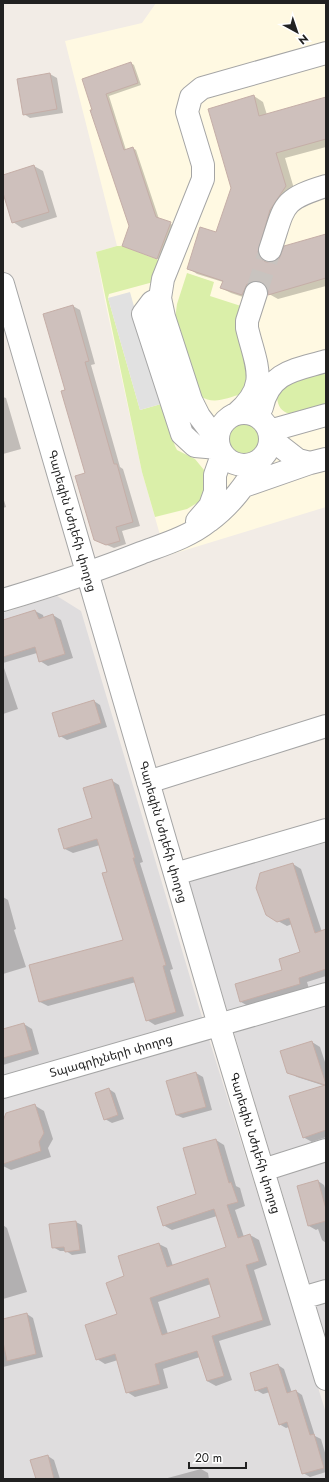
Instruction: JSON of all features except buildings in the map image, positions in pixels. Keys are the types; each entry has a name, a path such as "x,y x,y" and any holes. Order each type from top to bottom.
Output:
{"street":[{"path":"260,461 244,466 232,463 219,448 199,416 191,400 164,317 160,298 163,279 203,179 203,165 187,112 190,97 202,88 326,53"},
{"path":"270,250 285,207 293,198 303,193 326,186"},
{"name":"Գարեգին Նժդեհի փողոց","path":"3,284 219,1024 326,1379"},
{"path":"185,537 210,506 215,492 222,424 247,405 259,382 258,370 247,328 247,321 256,292"},
{"path":"3,600 87,574 185,537 210,521 230,503 266,455 268,431 261,411 264,399 271,384 283,374 326,361"},
{"path":"236,414 252,414 298,460 318,461"},
{"path":"268,431 326,415"},
{"path":"244,486 318,461"},
{"path":"148,782 326,726"},
{"path":"175,874 326,830"},
{"name":"Տպագրիչների փողոց","path":"3,1087 326,994"},
{"path":"263,1170 326,1150"},
{"path":"302,1298 326,1291"}],"shaded area":[{"path":"156,3 326,3 326,507 166,556 142,472 105,301 96,252 117,246 65,41 142,23"},
{"path":"130,292 161,404 140,410 108,298"},
{"path":"57,596 81,611 198,1004 326,1413 326,1479 3,1479 3,613"},
{"path":"326,821 326,1338 188,880"}],"green space":[{"path":"122,246 164,262 157,281 109,294 108,298 140,410 161,404 177,450 195,459 204,470 207,477 202,500 187,509 155,517 142,472 96,252"},
{"path":"187,273 214,282 210,296 244,307 251,377 242,394 215,400 205,399 200,396 175,319 177,304"},
{"path":"326,370 326,407 299,414 292,414 281,409 277,396 281,385"},
{"path":"244,420 257,426 263,439 257,452 244,458 231,452 225,439 231,426"}],"tunnel":[{"path":"256,293 270,250"}]}
